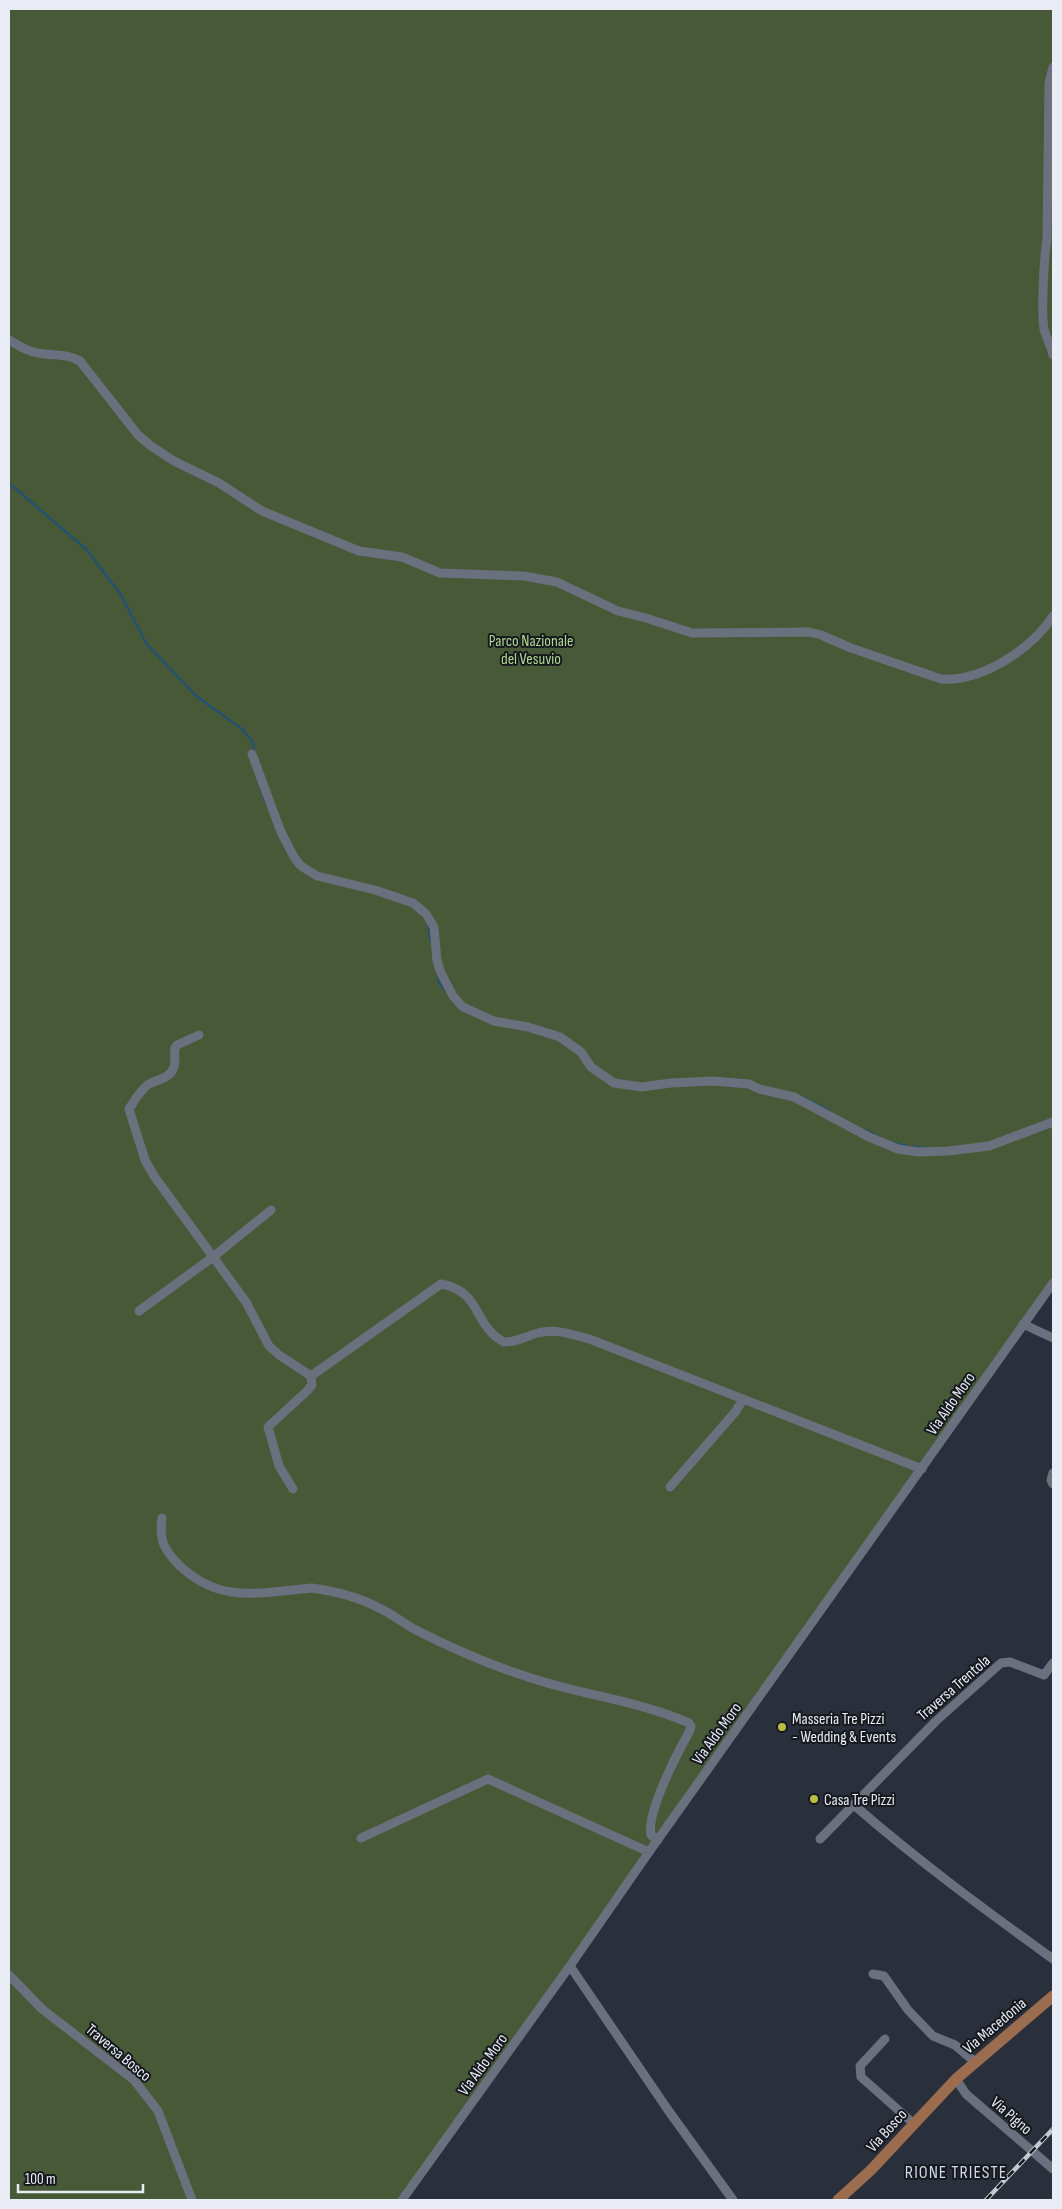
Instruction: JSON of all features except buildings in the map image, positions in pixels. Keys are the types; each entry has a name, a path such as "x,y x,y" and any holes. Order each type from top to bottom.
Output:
{"main road":[{"name":"Via Macedonia","path":"956,2079 1053,1996"},
{"name":"Via Bosco","path":"838,2200 872,2170 913,2123 956,2079"}],"street":[{"path":"1053,67 1049,83 1044,328 1053,355"},
{"path":"9,340 32,352 72,356 80,361 138,435 151,446 181,465 219,483 250,505 369,554 402,557 431,570 449,573 524,576 557,582 618,611 692,633 809,632 941,680 955,680 1008,659 1024,648 1053,616"},
{"path":"252,754 281,832 301,866 317,876 375,890 413,903 426,914 434,927 437,961 441,973 453,996 463,1007 494,1021 528,1027 560,1037 581,1052 591,1067 614,1083 642,1087 671,1083 712,1081 749,1084 758,1089 794,1097 869,1137 898,1149 918,1152 948,1151 989,1146 1053,1122"},
{"path":"199,1035 177,1045 175,1048 174,1066 171,1072 165,1078 149,1084 138,1094 129,1109 144,1160 246,1302 269,1346 279,1355 311,1376 312,1384 307,1391 268,1427 279,1466 293,1489"},
{"path":"139,1311 213,1257 271,1210"},
{"name":"Via Aldo Moro","path":"402,2200 570,1966 1053,1283"},
{"path":"311,1376 441,1284 462,1291 491,1332 504,1342 519,1341 538,1333 560,1331 592,1340 922,1470"},
{"path":"1023,1324 1053,1338"},
{"path":"670,1487 736,1411 744,1399"},
{"path":"1053,1473 1051,1480 1053,1484"},
{"path":"162,1518 160,1534 164,1547 172,1558 194,1578 214,1588 237,1594 312,1588 324,1590 377,1607 415,1630 524,1676 582,1694 643,1706 689,1723 691,1726 689,1732 668,1769 650,1825 650,1835 658,1840"},
{"name":"Traversa Trentola","path":"820,1839 936,1721 1001,1663 1010,1662 1044,1675 1053,1663"},
{"path":"361,1838 488,1779 649,1852"},
{"path":"854,1805 913,1854 1053,1959"},
{"path":"570,1966 668,2110 733,2200"},
{"path":"874,1974 884,1976 908,2010 933,2036 955,2045 975,2062"},
{"name":"Traversa Bosco","path":"9,1975 42,2009 134,2080 144,2092 158,2110 192,2200"},
{"path":"885,2038 860,2066 861,2077 913,2123"},
{"name":"Via Pigno","path":"956,2079 966,2094 1053,2169"}],"green space":[{"name":"Parco Nazionale del Vesuvio","path":"9,9 1053,9 1053,1290 407,2200 9,2200"}],"waterway":[{"path":"9,483 87,550 121,595 146,643 196,696 242,729 253,742 254,753"},
{"path":"259,783 266,803"},
{"path":"428,923 431,942"},
{"path":"438,975 439,982 445,990"},
{"path":"802,1097 828,1110"},
{"path":"866,1130 879,1137"},
{"path":"893,1143 907,1146"},
{"path":"913,1147 925,1148"}],"railway":[{"path":"986,2200 1053,2129"}],"place":[{"name":"Masseria Tre Pizzi - Wedding & Events","path":"782,1727"},
{"name":"Casa Tre Pizzi","path":"814,1799"}],"district":[{"name":"RIONE TRIESTE","path":"956,2172"}]}
